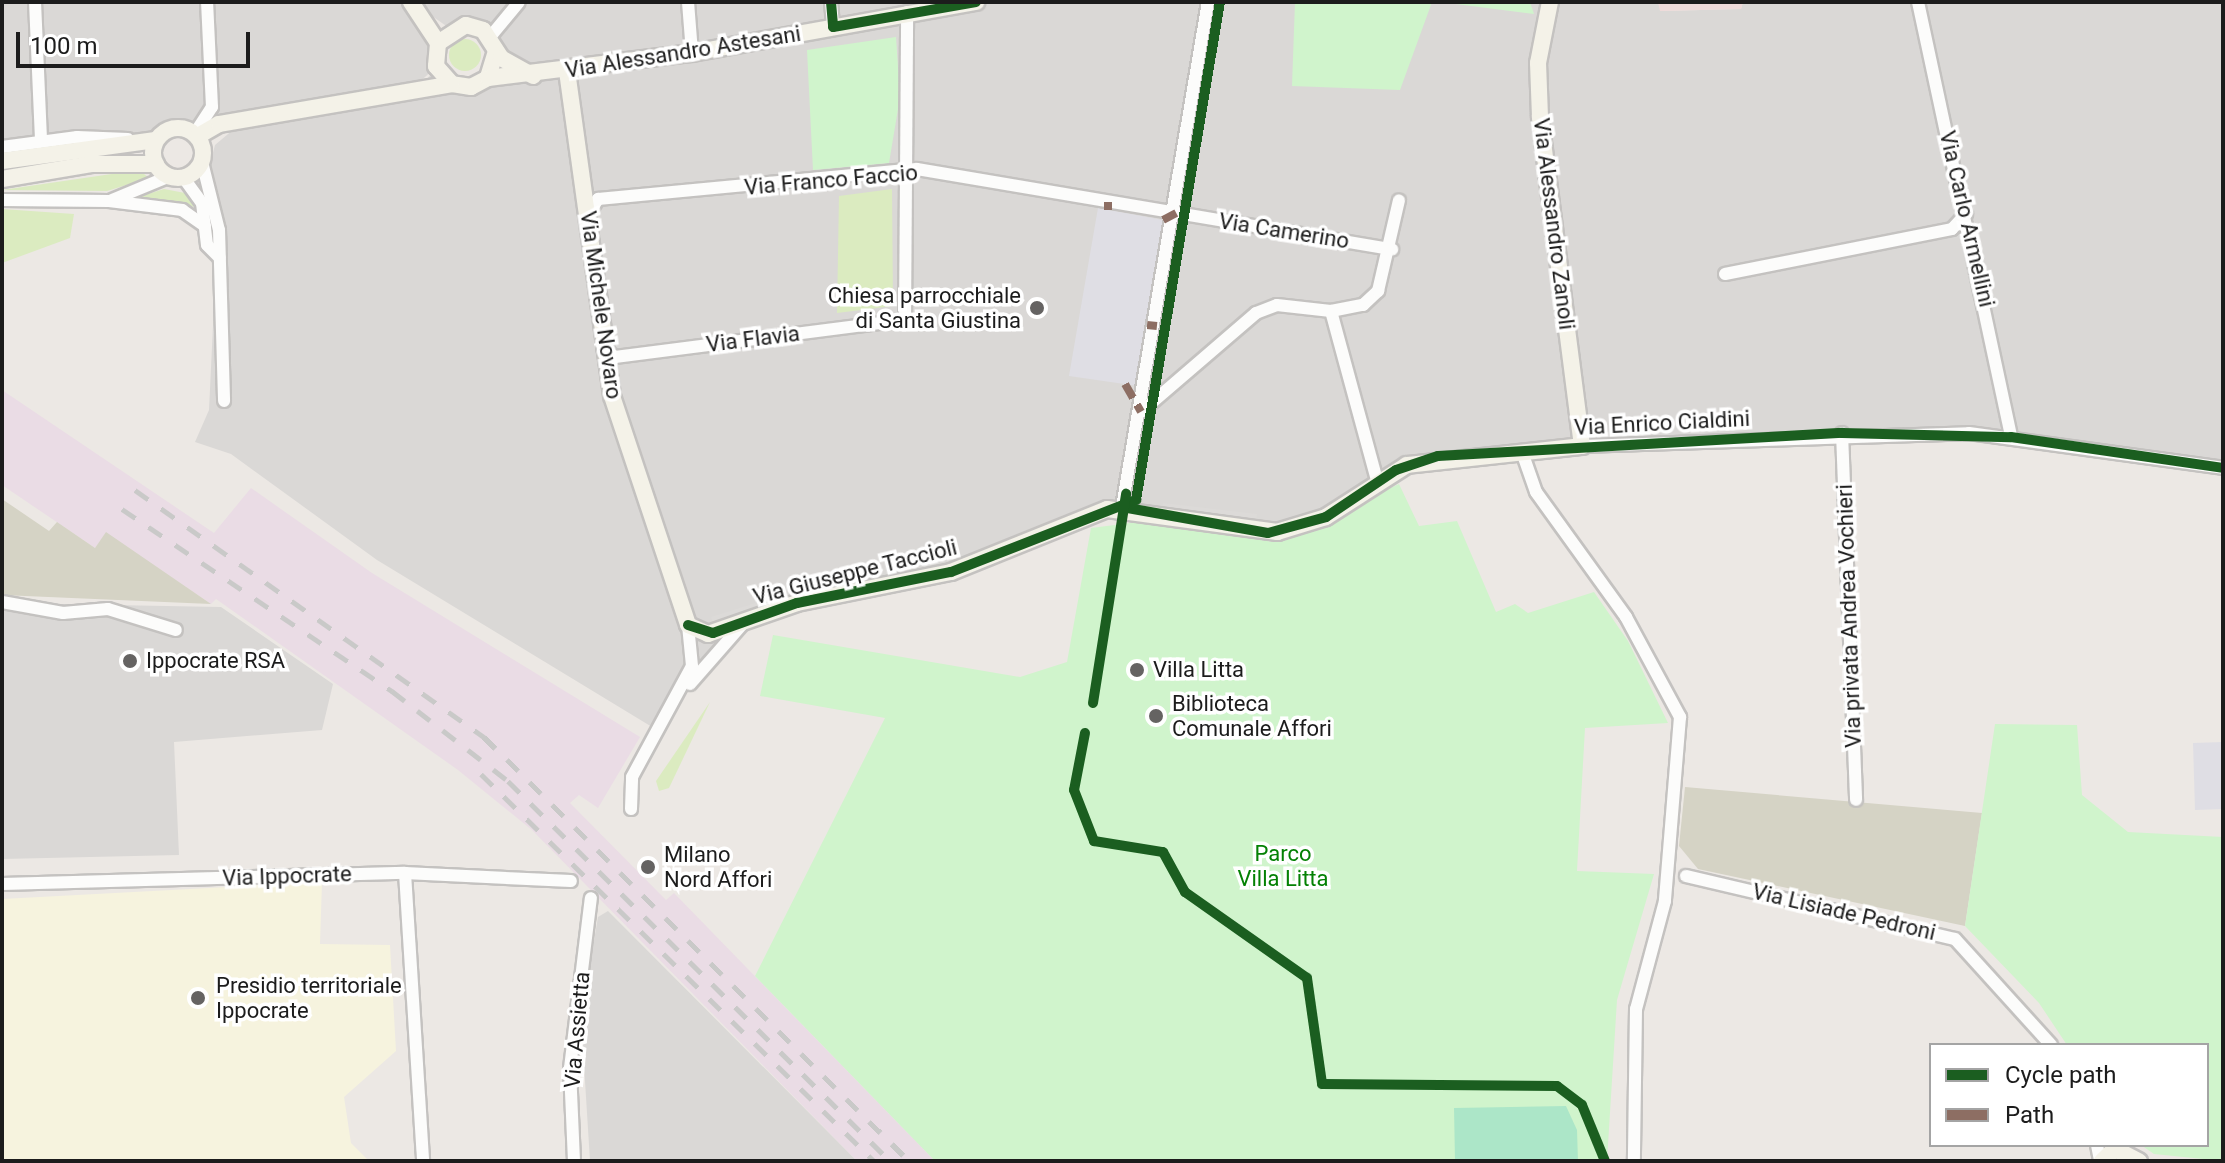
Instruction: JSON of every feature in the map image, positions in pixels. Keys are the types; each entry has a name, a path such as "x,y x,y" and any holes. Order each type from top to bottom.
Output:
{"street":[{"path":"35,2 41,141"},
{"path":"207,2 212,107 199,144 215,200 220,258 224,401"},
{"path":"488,78 493,44 519,2"},
{"path":"688,2 692,53"},
{"path":"831,2 833,27"},
{"name":"Via Alessandro Astesani","path":"109,201 176,177 199,144 238,122 407,95 452,84 471,87 488,78 533,76 692,53 976,2"},
{"path":"1122,507 1176,213 1208,2"},
{"name":"Via Alessandro Zanoli","path":"1550,2 1538,63 1540,117 1582,446"},
{"name":"Via Carlo Armellini","path":"1918,2 1966,214 2011,437"},
{"path":"407,95 436,66 444,37 413,5"},
{"path":"906,173 907,12"},
{"name":"Via Alessandro Astesani","path":"444,37 466,25 533,76"},
{"path":"436,66 452,84"},
{"name":"Via Michele Novaro","path":"567,71 603,348 625,438 688,625"},
{"name":"Via Alessandro Astesani","path":"2,147 41,141 156,140 176,128 199,144"},
{"name":"Via Alessandro Astesani","path":"2,161 135,139"},
{"path":"156,140 156,164"},
{"path":"2,179 93,164 156,164 176,177 202,203 207,245 220,258"},
{"name":"Via Franco Faccio","path":"588,215 598,199 906,173 1176,213"},
{"name":"Via Flavia","path":"603,348 615,357 905,320 906,173"},
{"name":"Via Alessandro Astesani","path":"2,200 109,201 182,210 205,226"},
{"path":"1141,412 1259,311 1291,304 1331,311 1357,308 1378,291 1392,249 1399,200"},
{"name":"Via Camerino","path":"1176,213 1392,249"},
{"path":"1725,274 1952,229 1966,214"},
{"path":"1331,311 1378,484"},
{"name":"Via Enrico Cialdini","path":"1122,507 1268,533 1326,517 1378,484 1438,456 1842,433 2011,437 2223,468"},
{"name":"Via privata Andrea Vochieri","path":"1842,433 1856,800"},
{"path":"1522,452 1536,492 1626,617 1673,698 1681,729 1665,901 1636,1009 1634,1161"},
{"name":"Via Giuseppe Taccioli","path":"688,625 708,634 747,619 951,572 1122,507"},
{"path":"2,602 63,613 108,609 176,630"},
{"name":"Via Giuseppe Taccioli","path":"679,695 747,619"},
{"name":"Via Giuseppe Taccioli","path":"631,809 632,777 679,695 694,657 688,625"},
{"path":"1665,901 1686,876 1672,847"},
{"path":"405,873 423,1161"},
{"name":"Via Ippocrate","path":"2,884 405,873 571,881"},
{"name":"Via Lisiade Pedroni","path":"1686,876 1955,939 2049,1043"},
{"name":"Via Assietta","path":"574,1161 570,1068 591,898"},
{"path":"2101,1161 2115,1149 2139,1161"}],"shaded area":[{"path":"2,2 410,2 434,46 434,69 407,93 2,153"},
{"path":"412,2 1658,2 1661,11 1741,9 1743,2 2223,2 2223,468 2011,437 1437,455 1288,529 1122,509 998,561 693,628 613,396 569,72 493,73 483,33 452,30"},
{"path":"1658,2 1743,2 1741,9 1660,11"},
{"path":"435,71 438,78 487,82 567,72 602,350 691,630 745,624 683,687 657,730 377,560 231,454 195,442 209,410 216,262 199,243 196,207 185,193 210,164 215,145 241,123 408,96"},
{"path":"1098,208 1163,220 1138,386 1069,376"},
{"path":"2,390 214,533 251,488 372,573 640,737 598,808 579,795 570,803 666,900 674,893 935,1161 857,1161 532,830 458,770 216,599 211,604 106,533 95,548 2,485"},
{"path":"2,499 49,531 57,522 95,548 106,532 211,604 2,595"},
{"path":"1163,503 1257,514 1256,521 1162,510"},
{"path":"777,596 780,604 714,625 711,617"},
{"path":"2,603 221,607 333,684 322,730 174,742 179,855 2,859"},
{"path":"2223,742 2223,809 2195,810 2193,743"},
{"path":"1685,787 1982,813 1965,926 1698,869 1679,846"},
{"name":"Presidio territoriale Ippocrate","path":"322,882 320,944 390,945 396,1051 344,1097 351,1143 369,1161 2,1161 2,899"},
{"path":"608,911 857,1161 590,1161 581,1017 598,917"}],"green space":[{"path":"1295,2 1432,2 1400,90 1292,86"},
{"path":"1440,2 1530,2 1534,14"},
{"path":"896,37 900,97 889,163 813,170 807,50"},
{"path":"465,39 476,44 481,55 476,66 465,71 454,66 449,55 454,44"},
{"path":"139,170 149,178 107,191 2,190"},
{"path":"164,189 185,193 196,207 135,198"},
{"path":"892,189 893,306 837,313 839,196"},
{"path":"2,209 74,214 70,238 2,263"},
{"name":"Parco Villa Litta","path":"1399,484 1419,526 1457,521 1496,612 1515,604 1528,613 1594,592 1628,641 1668,723 1585,728 1577,871 1654,874 1617,1000 1607,1161 935,1161 755,976 885,718 760,696 773,635 1020,677 1067,662 1091,528 1138,522 1274,542"},
{"path":"710,702 669,788 659,791 656,781"},
{"path":"1995,724 2077,725 2082,795 2128,832 2223,837 2223,1161 2154,1154 2144,1147 2209,1147 2209,1043 2066,1043 2039,1003 1965,926"},
{"path":"1566,1106 1577,1130 1578,1161 1455,1161 1454,1108"}],"railway":[{"path":"135,490 484,737 909,1161"},
{"path":"122,509 392,691 508,781 890,1161"},
{"path":"481,774 874,1161"}],"marked path":[{"path":"1108,202 1108,210"},
{"path":"1163,220 1176,213"},
{"path":"1147,325 1157,326"},
{"path":"1125,384 1141,412"}],"cycle path":[{"path":"831,2 833,27 976,2"},
{"path":"688,625 713,633 797,603 951,572 1136,500 1220,2"},
{"path":"1122,507 1268,533 1326,517 1396,470 1438,456 1842,433 2011,437 2223,468"},
{"path":"1093,703 1126,494"},
{"path":"1085,733 1074,790 1094,841 1163,852 1185,892 1307,978 1322,1084 1557,1086 1582,1105 1605,1161"}],"place":[{"name":"Chiesa parrocchiale di Santa Giustina","path":"1037,308"},
{"name":"Ippocrate RSA","path":"130,661"},
{"name":"Villa Litta","path":"1137,670"},
{"name":"Biblioteca Comunale Affori","path":"1156,716"},
{"name":"Milano Nord Affori","path":"648,867"},
{"name":"Presidio territoriale Ippocrate","path":"198,998"}]}
